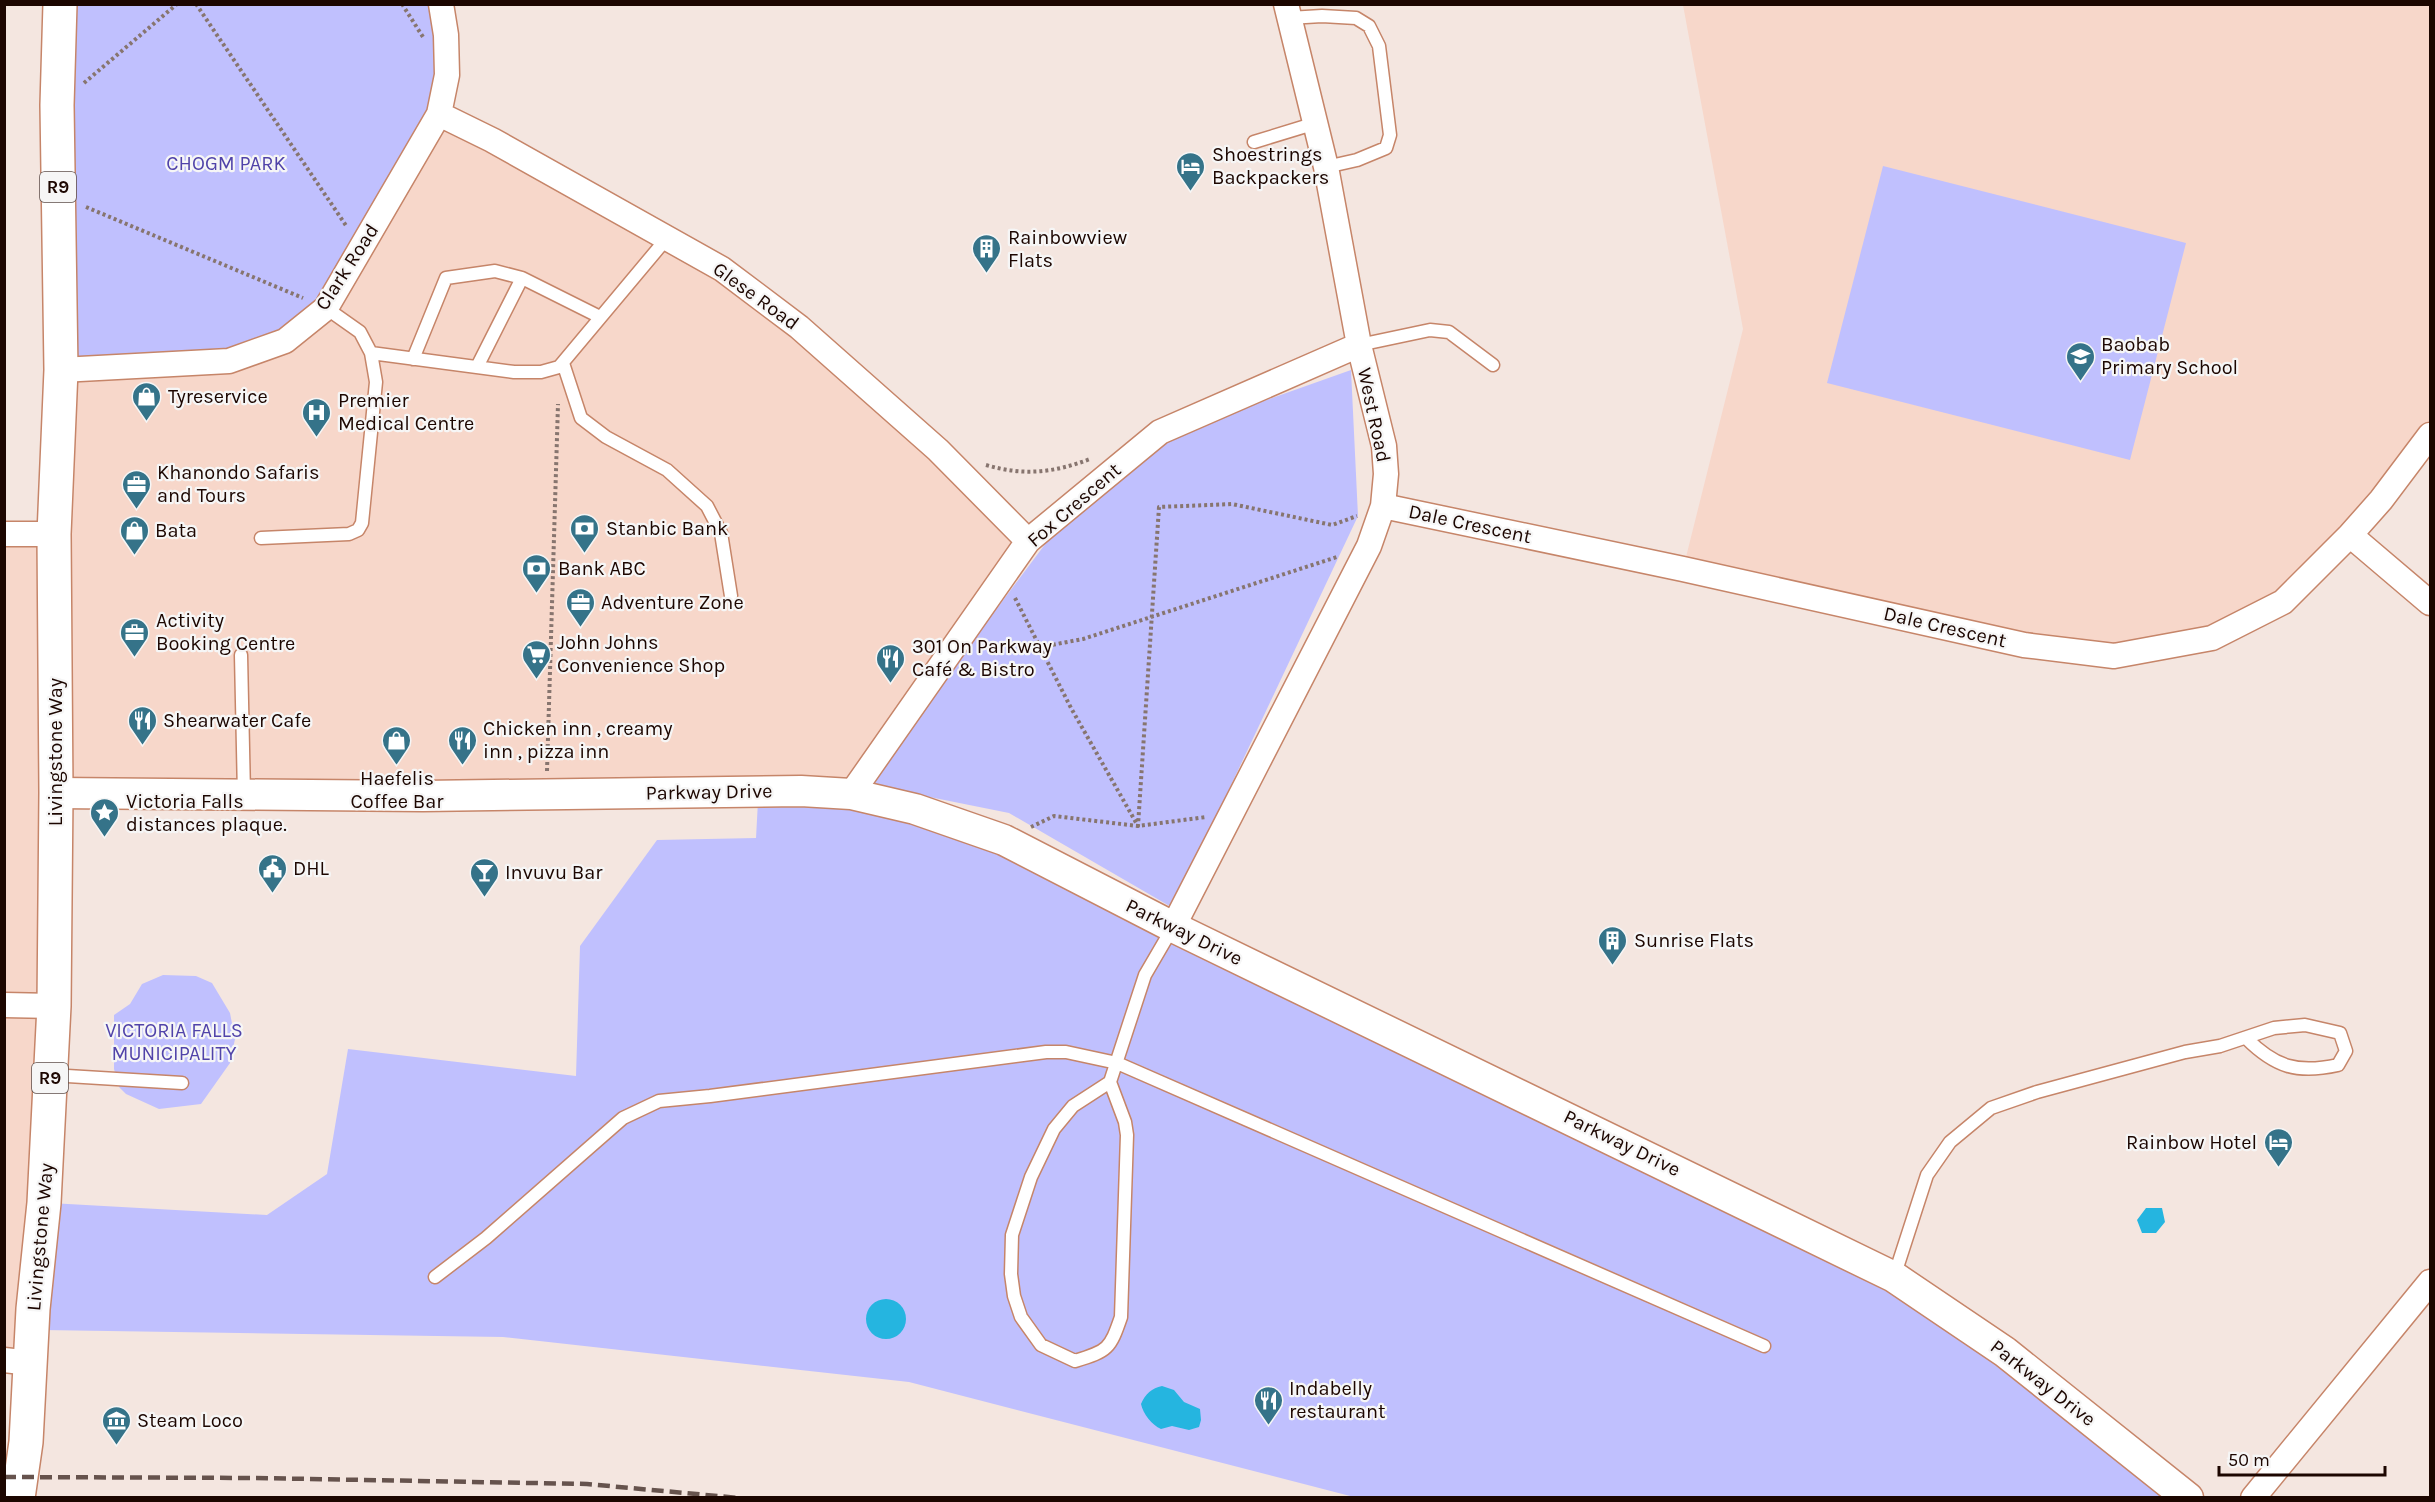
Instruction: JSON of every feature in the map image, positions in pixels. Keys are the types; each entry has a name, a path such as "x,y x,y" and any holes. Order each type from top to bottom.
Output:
{"highway":[{"name":"Livingstone Way","path":"18,1497 26,1442 18,1361 33,1309 44,1203 54,1006 56,793 54,534 61,370 57,105 60,4"}],"street":[{"name":"Clark Road","path":"61,370 229,362 285,341 326,308 439,114 447,75 446,35 441,4"},
{"name":"West Road","path":"1173,927 1369,546 1383,506 1386,474 1384,446 1359,345 1326,166 1287,11"},
{"name":"Glese Road","path":"439,114 492,140 722,269 799,327 938,450 1028,541"},
{"name":"Fox Crescent","path":"851,794 1028,541 1160,432 1359,345"},
{"name":"Dale Crescent","path":"1383,506 1683,569 2024,645 2114,656 2212,638 2283,602 2350,535 2381,500 2430,435"},
{"path":"4,534 54,534"},
{"path":"2350,535 2430,603"},
{"name":"Parkway Drive","path":"56,793 546,796 742,791 851,794 915,809 1004,840 1173,927 1894,1277 2005,1352 2188,1497"},
{"path":"4,1005 54,1006"},
{"path":"2253,1497 2430,1282"}],"lane":[{"path":"1287,11 1356,18 1369,26 1379,46 1390,135 1386,148 1357,160 1326,166"},
{"path":"1254,142 1316,123"},
{"path":"371,353 523,372 541,372 561,365 667,238"},
{"path":"413,359 446,278 495,271 522,278 600,317"},
{"path":"477,367 522,278"},
{"path":"261,538 349,534 358,530 362,523 376,382 371,353 360,332 326,308"},
{"path":"1359,345 1430,330 1449,333 1493,365"},
{"path":"561,365 581,418 606,437 667,470 707,506 721,533 731,597"},
{"path":"241,655 244,795"},
{"path":"1110,1082 1125,1122 1127,1135 1121,1317 1112,1343 1098,1354 1075,1361 1041,1346 1021,1317 1014,1296 1011,1274 1012,1235 1031,1177 1054,1129 1073,1106 1110,1082 1145,975 1173,927"},
{"path":"1894,1277 1927,1175 1950,1142 1991,1108 2048,1089 2246,1038 2274,1028 2305,1025 2340,1033 2346,1051 2338,1065 2315,1070 2304,1069 2264,1056 2246,1038"},
{"path":"435,1277 486,1238 622,1118 659,1101 1046,1052 1066,1052 1117,1063 1764,1346"},
{"path":"51,1075 182,1083"}],"path":[{"path":"57,105 177,4"},
{"path":"196,4 361,248"},
{"path":"58,195 326,308"},
{"path":"546,796 561,365"},
{"path":"980,463 1012,472 1063,470 1095,457"},
{"path":"1138,826 1159,507 1232,504 1332,525 1383,506"},
{"path":"1041,647 1083,639 1369,546"},
{"path":"1004,574 1071,708 1138,826"},
{"path":"1004,840 1054,816 1138,826 1233,813"}],"shaded area":[{"name":"Baobab Primary School","path":"1683,5 2430,5 2430,435 2283,602 2212,638 2114,656 1683,569 1743,329"},
{"path":"439,114 722,269 1028,541 851,794 56,793 31,1363 5,1360 5,534 54,534 61,370"},
{"path":"2146,1208 2162,1208 2165,1222 2156,1233 2142,1233 2137,1220"},
{"path":"886,1299 900,1305 906,1319 900,1333 886,1339 872,1333 866,1319 872,1305"},
{"path":"1162,1386 1174,1390 1184,1402 1200,1409 1199,1427 1189,1430 1172,1426 1161,1429 1151,1422 1141,1404 1149,1392"}],"green space":[{"name":"CHOGM PARK","path":"68,5 443,5 447,75 326,308 229,361 65,371"},
{"path":"1883,166 2186,243 2130,460 1827,383"},
{"path":"1351,370 1358,516 1173,908 1009,813 865,784 1049,539 1182,430"},
{"path":"857,796 1017,850 1856,1263 2188,1497 1354,1497 909,1382 503,1337 42,1330 50,1203 267,1215 327,1174 348,1049 576,1076 580,946 657,840 756,838 758,801"},
{"name":"VICTORIA FALLS MUNICIPALITY","path":"163,975 196,976 212,983 230,1013 235,1039 230,1063 201,1104 159,1109 126,1094 119,1087 114,1069 114,1015 130,1004 142,984"}],"railway":[{"path":"4,1477 256,1478 587,1484 739,1498"}],"place":[{"name":"Shoestrings Backpackers","path":"1191,192"},
{"name":"Rainbowview Flats","path":"987,274"},
{"name":"Baobab Primary School","path":"2080,382"},
{"name":"Tyreservice","path":"147,422"},
{"name":"Premier Medical Centre","path":"317,438"},
{"name":"Khanondo Safaris and Tours","path":"136,510"},
{"name":"Stanbic Bank","path":"585,554"},
{"name":"Bata","path":"134,556"},
{"name":"Bank ABC","path":"537,594"},
{"name":"Adventure Zone","path":"580,628"},
{"name":"Activity Booking Centre","path":"135,658"},
{"name":"John Johns Convenience Shop","path":"536,680"},
{"name":"301 On Parkway Café & Bistro","path":"891,684"},
{"name":"Shearwater Cafe","path":"142,746"},
{"name":"Haefelis Coffee Bar","path":"397,766"},
{"name":"Chicken inn , creamy inn , pizza inn","path":"462,766"},
{"name":"Victoria Falls distances plaque.","path":"105,838"},
{"name":"DHL","path":"272,894"},
{"name":"Invuvu Bar","path":"484,898"},
{"name":"Sunrise Flats","path":"1613,966"},
{"name":"Rainbow Hotel","path":"2278,1168"},
{"name":"Indabelly restaurant","path":"1268,1426"},
{"name":"Steam Loco","path":"116,1446"}]}
